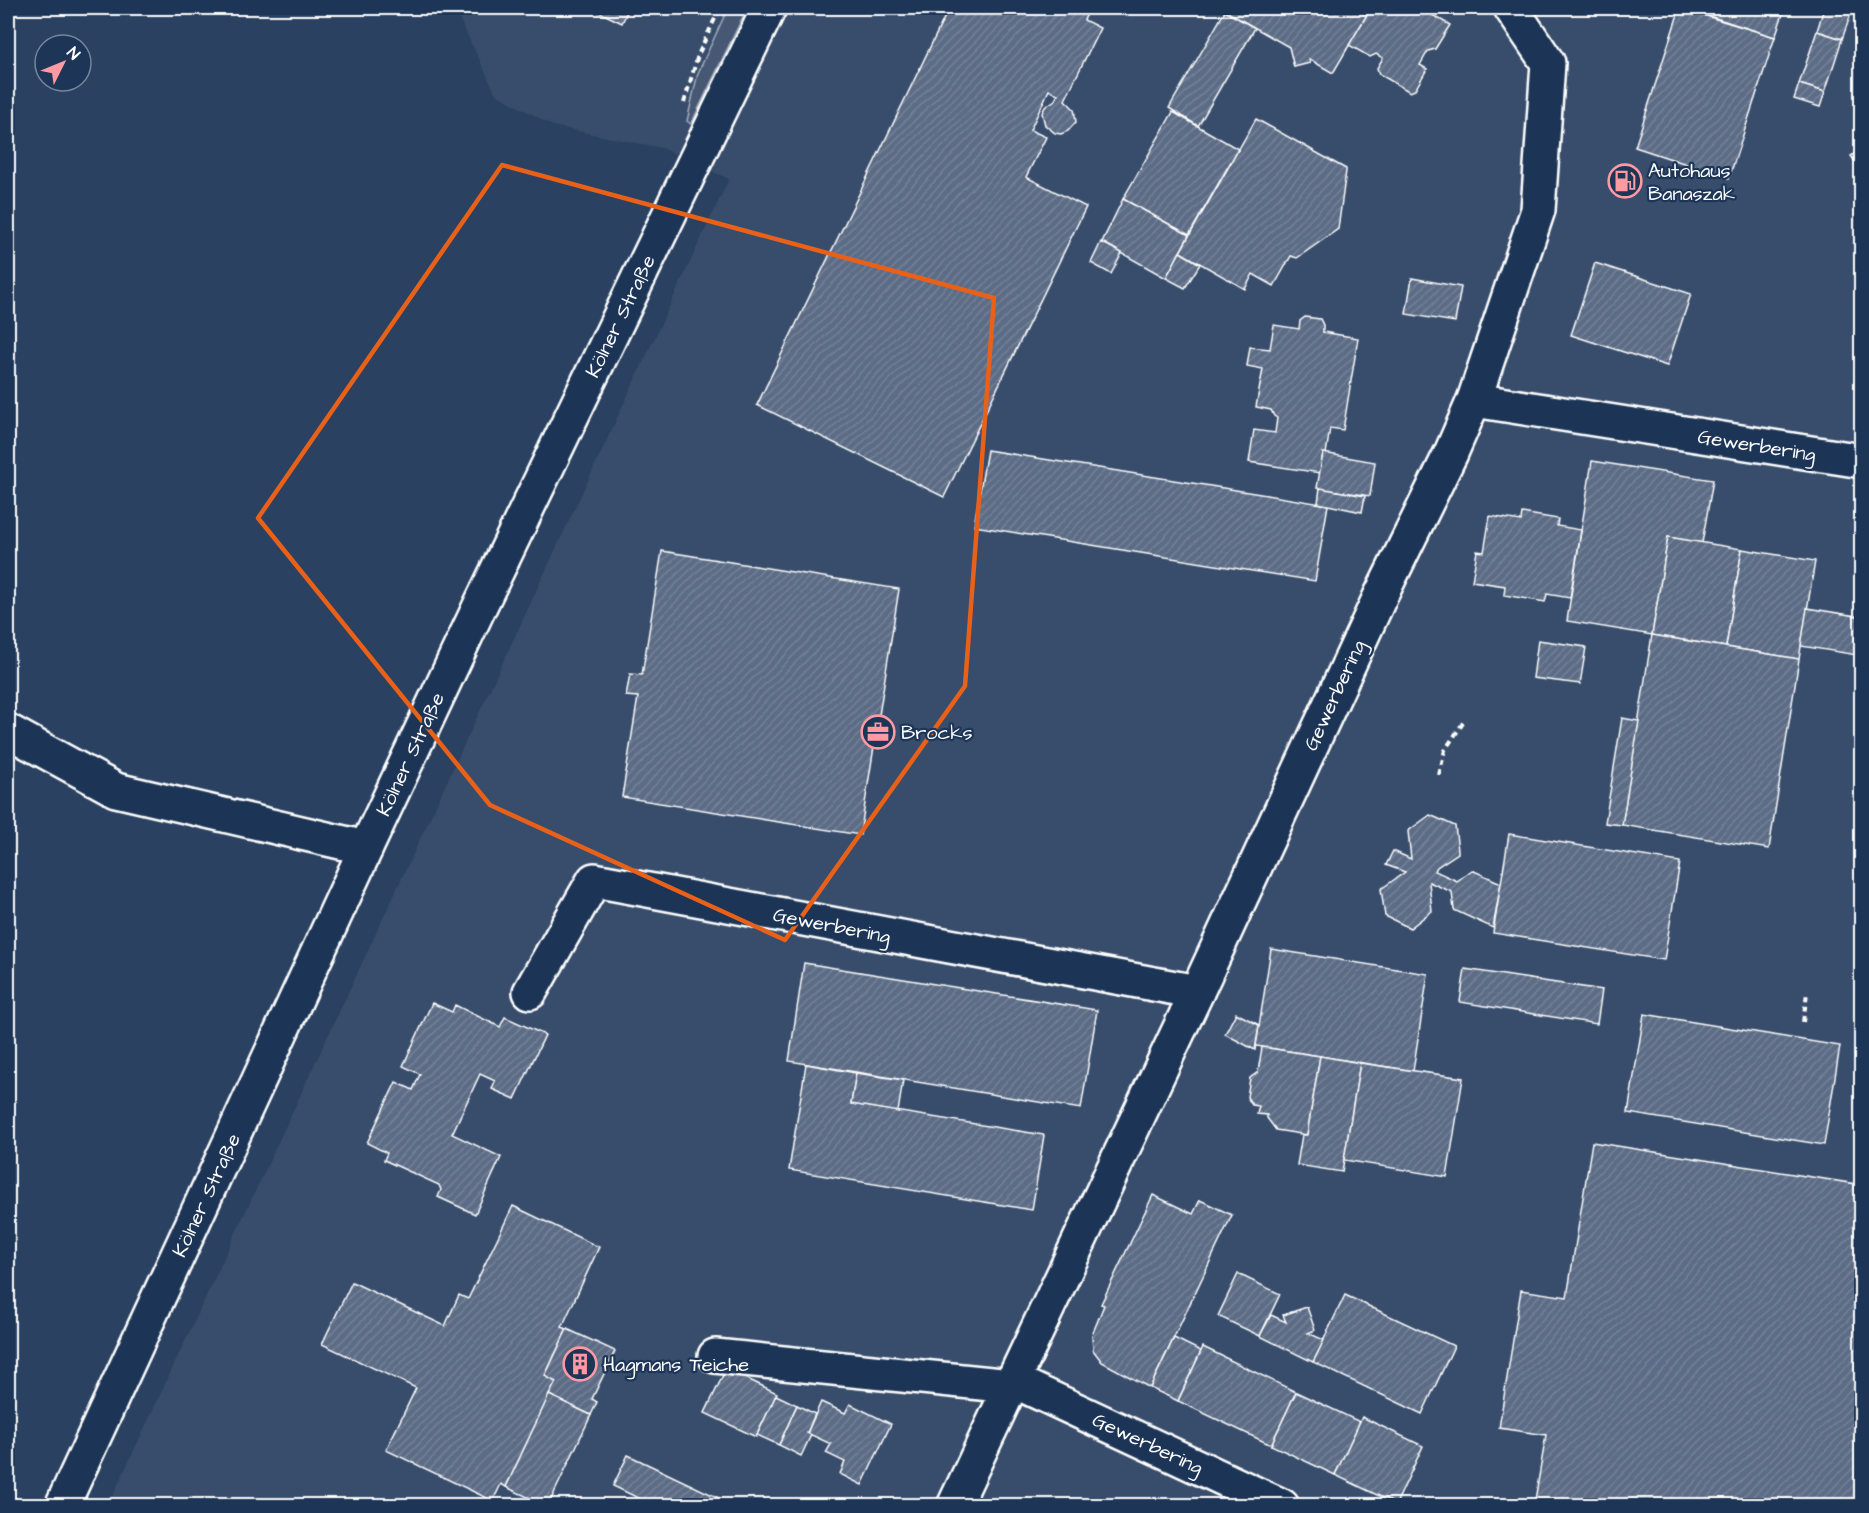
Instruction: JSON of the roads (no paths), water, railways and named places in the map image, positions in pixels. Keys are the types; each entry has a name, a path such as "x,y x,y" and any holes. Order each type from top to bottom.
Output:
{"street":[{"name":"Kölner Straße","path":"62,1506 479,608 769,8"},
{"name":"Gewerbering","path":"954,1506 1474,400 1538,210 1548,63 1511,8"},
{"name":"Gewerbering","path":"1474,400 1862,461"},
{"path":"8,731 116,790 366,848"},
{"name":"Gewerbering","path":"530,992 594,880 1197,992"},
{"path":"715,1356 1013,1383"},
{"name":"Gewerbering","path":"1013,1383 1282,1506"}],"place":[{"name":"Autohaus Banaszak","path":"1625,181"},
{"name":"Brocks","path":"878,732"},
{"name":"Hagmans Teiche","path":"580,1364"}]}
